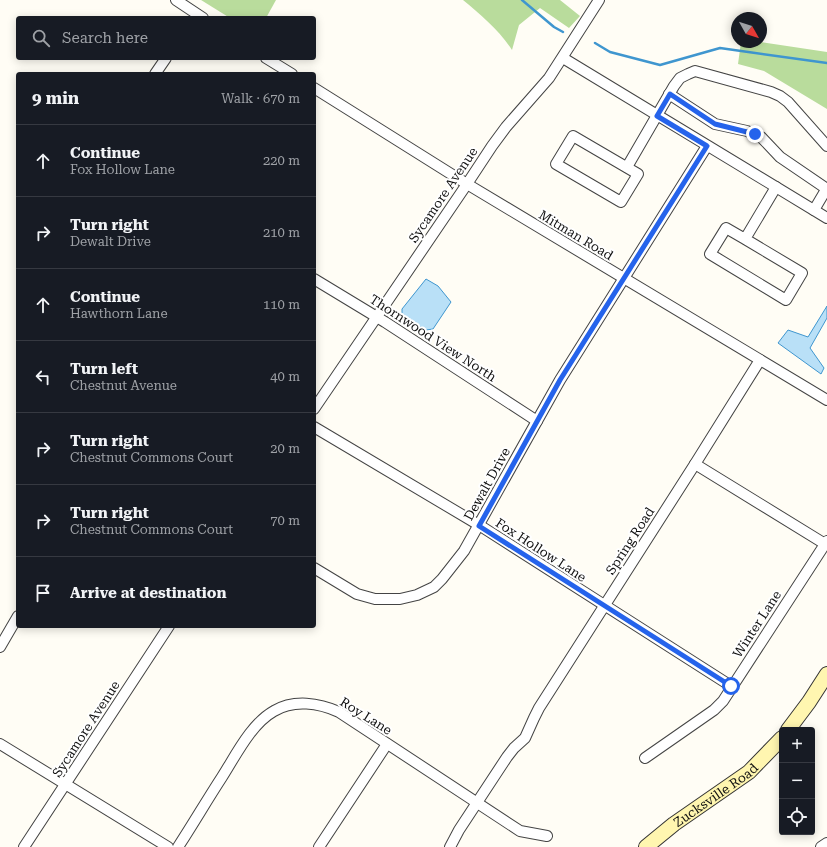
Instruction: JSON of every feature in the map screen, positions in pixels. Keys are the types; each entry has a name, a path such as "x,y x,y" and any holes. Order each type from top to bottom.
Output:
{"street":[{"path":"176,0 197,16"},
{"name":"Sycamore Avenue","path":"316,406 498,137 542,86 563,58 599,0"},
{"path":"563,58 827,218"},
{"path":"156,72 165,60"},
{"path":"269,60 289,72"},
{"path":"627,167 680,78 696,72 780,96 795,109 827,146"},
{"name":"Mitman Road","path":"316,89 467,184 827,400"},
{"path":"670,94 715,124 747,131 761,137 780,157 827,188 814,210"},
{"path":"573,136 627,167 638,174 621,202 556,164 573,136"},
{"name":"Dewalt Drive","path":"316,569 357,594 375,599 400,598 416,595 434,587 442,579 464,551 560,380 707,146"},
{"path":"745,239 776,187"},
{"path":"726,228 745,239 802,273 786,300 710,254 726,228"},
{"name":"Thornwood View North","path":"316,280 376,317 537,421"},
{"name":"Spring Road","path":"477,804 507,757 525,738 534,718 604,605 760,360"},
{"name":"Fox Hollow Lane","path":"316,428 479,526 731,686"},
{"path":"695,464 826,542"},
{"name":"Winter Lane","path":"645,758 714,710 723,701 731,686 826,542"},
{"path":"0,647 16,619"},
{"name":"Sycamore Avenue","path":"24,847 168,628"},
{"path":"790,727 827,674"},
{"name":"Roy Lane","path":"178,847 245,740 261,722 274,711 287,706 301,704 326,706 339,712 520,831 547,836"},
{"name":"Zucksville Road","path":"646,847 674,824 749,772 779,741"},
{"path":"0,744 168,847"},
{"path":"318,847 387,744"},
{"path":"450,847 459,830 477,804"},
{"path":"821,847 827,843"}],"green space":[{"path":"201,0 276,0 267,16 227,16"},
{"path":"463,0 560,0 580,16 569,28 540,8 519,25 512,50 496,29"},
{"path":"767,43 827,52 827,109 764,71 738,64 740,48 767,48"}],"water":[{"path":"426,279 438,286 451,302 433,329 426,330 402,316 402,309"},
{"path":"827,306 827,318 810,348 824,368 821,374 778,343 788,330 808,337"}],"waterway":[{"path":"522,0 554,27 563,32"},
{"path":"595,43 610,52 660,65 720,48 827,63"}],"route":[{"path":"731,686 479,526 560,380 707,146 657,116 670,94 715,124 755,134"}]}
